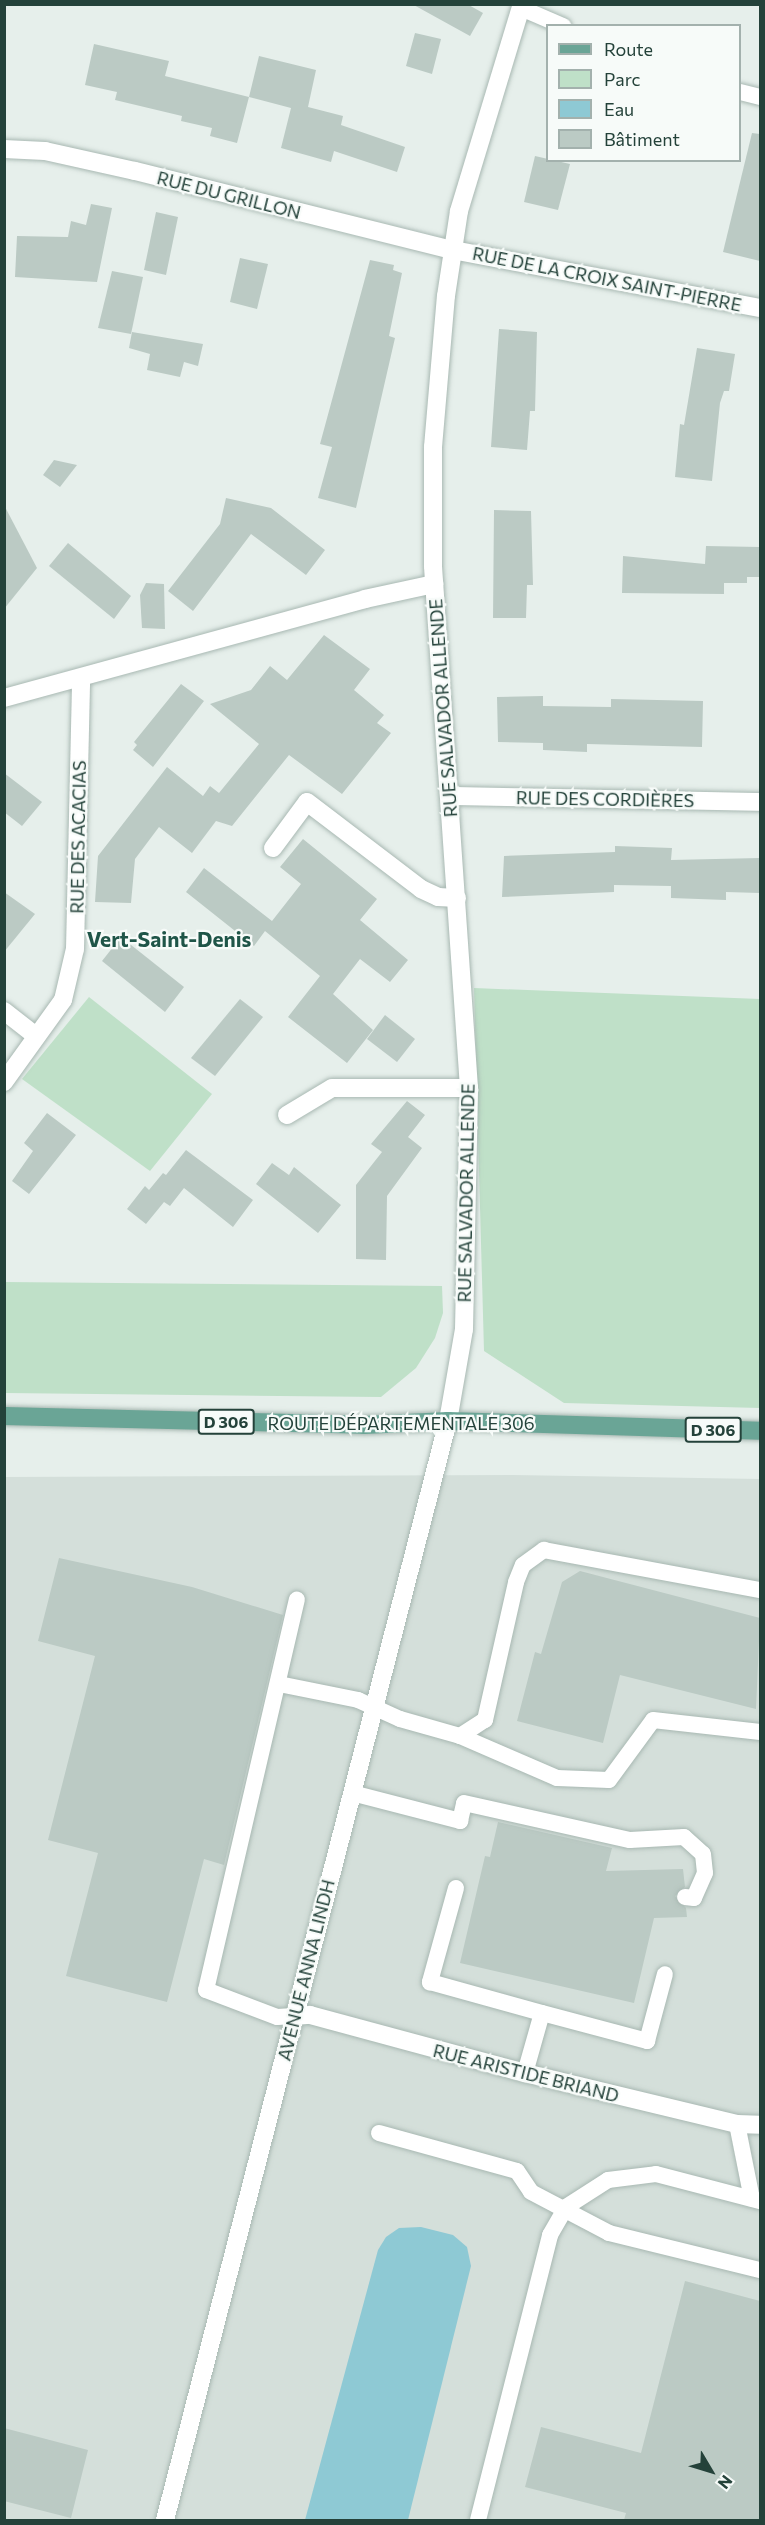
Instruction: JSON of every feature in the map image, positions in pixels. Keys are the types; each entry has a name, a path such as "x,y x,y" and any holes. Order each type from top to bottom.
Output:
{"main road":[{"name":"ROUTE DÉPARTEMENTALE 306","path":"4,1416 364,1425 448,1421 760,1431"}],"street":[{"name":"RUE SALVADOR ALLENDE","path":"448,1421 464,1329 469,1088 434,584 433,447 459,211 521,6"},
{"name":"RUE DU GRILLON","path":"4,149 45,151 113,166 453,250"},
{"name":"RUE DE LA CROIX SAINT-PIERRE","path":"453,250 760,308"},
{"path":"4,699 81,680 365,599 434,584"},
{"name":"RUE DES ACACIAS","path":"4,1082 63,1000 75,949 81,680"},
{"name":"RUE DES CORDIÈRES","path":"450,796 760,802"},
{"path":"273,848 307,802 421,888 438,897 457,898"},
{"path":"4,1011 36,1036"},
{"path":"287,1114 332,1088 469,1088"},
{"name":"AVENUE ANNA LINDH","path":"165,2520 448,1421"},
{"name":"RUE ARISTIDE BRIAND","path":"294,2016 310,2015 525,2073 736,2124 760,2125"}],"lane":[{"path":"521,6 559,24"},
{"path":"741,92 760,97"},
{"path":"460,1736 485,1720 516,1582 523,1565 544,1550 760,1590"},
{"path":"294,2016 277,2017 206,1990 297,1599"},
{"path":"279,1684 358,1700 373,1708 460,1736 557,1778 609,1780 653,1720 760,1732"},
{"path":"352,1793 460,1821 464,1803 630,1840 684,1837 703,1854 705,1873 694,1898 685,1898"},
{"path":"456,1888 429,1982 647,2042 666,1974"},
{"path":"525,2073 542,2013"},
{"path":"478,2520 550,2235 566,2208 608,2180 656,2174 756,2200 736,2124"},
{"path":"379,2133 517,2171 531,2192 566,2208 609,2233 760,2270"}],"shaded area":[{"path":"513,1475 760,1479 760,2520 5,2520 4,1477"}],"green space":[{"path":"474,988 760,999 760,1408 564,1403 484,1351"},
{"path":"89,997 212,1094 150,1171 22,1079"},
{"path":"5,1282 442,1286 443,1313 435,1338 416,1368 381,1397 5,1393"}],"water":[{"path":"421,2227 453,2235 467,2247 471,2266 408,2520 305,2520 378,2250 386,2237 399,2228"}],"building":[{"path":"412,4 467,4 483,13 470,36"},
{"path":"415,33 441,39 432,74 406,66"},
{"path":"94,44 169,61 165,76 249,97 237,143 210,136 212,128 181,121 182,116 115,100 117,92 85,85"},
{"path":"259,56 316,70 308,107 343,116 341,125 405,147 397,172 334,151 331,162 281,148 291,108 249,97"},
{"path":"752,133 760,134 760,261 723,252"},
{"path":"535,156 546,159 546,162 570,164 558,210 524,202"},
{"path":"91,204 112,208 97,282 15,277 17,236 68,237 71,221 86,225"},
{"path":"156,212 178,217 166,275 144,270"},
{"path":"240,258 268,264 257,309 230,302"},
{"path":"370,260 394,265 393,270 402,273 389,336 395,338 356,508 318,498 332,447 320,444"},
{"path":"112,271 143,277 131,334 98,328"},
{"path":"499,329 537,332 535,411 530,411 527,450 491,447"},
{"path":"132,332 203,344 198,366 184,362 180,377 147,370 150,354 129,348"},
{"path":"697,348 735,354 729,391 724,391 720,403 712,481 675,477 680,424 684,425"},
{"path":"54,460 77,465 60,487 43,475"},
{"path":"226,498 271,508 325,550 306,575 251,534 193,611 168,591 220,524"},
{"path":"4,505 37,568 4,609"},
{"path":"494,510 531,511 533,585 527,585 526,618 493,618"},
{"path":"68,543 131,596 114,619 49,566"},
{"path":"706,546 760,547 760,577 747,577 747,583 724,583 724,594 622,593 623,556 705,564"},
{"path":"146,583 164,584 165,629 142,628 140,595"},
{"path":"324,635 370,669 354,690 384,715 377,723 391,733 342,794 289,755 232,826 216,821 192,853 159,827 135,859 131,903 95,902 98,856 167,767 203,796 210,786 219,793 259,744 210,704 251,690 270,666 287,680"},
{"path":"181,684 204,701 153,767 133,750 137,745 134,742"},
{"path":"543,696 543,706 611,707 611,699 703,701 702,747 587,744 587,752 543,750 543,743 498,742 497,697"},
{"path":"4,773 42,802 22,826 4,812"},
{"path":"303,839 377,899 360,920 408,960 390,982 360,959 333,994 373,1030 347,1063 288,1017 320,976 265,931 254,946 186,892 204,868 272,921 301,884 280,867"},
{"path":"615,846 672,848 671,860 760,858 760,893 726,892 726,900 671,898 671,886 614,885 614,892 502,897 504,856 615,852"},
{"path":"4,892 35,914 4,952"},
{"path":"121,937 184,987 165,1012 102,961"},
{"path":"240,999 263,1017 215,1076 191,1058"},
{"path":"385,1015 415,1039 397,1062 367,1039"},
{"path":"407,1101 425,1115 408,1137 422,1148 387,1196 386,1260 356,1259 356,1185 382,1152 371,1144"},
{"path":"47,1113 76,1135 29,1194 12,1181 33,1151 24,1143"},
{"path":"186,1150 253,1200 233,1227 184,1188 170,1206 164,1202 146,1224 127,1209 145,1186 149,1190 163,1173 166,1175"},
{"path":"272,1163 289,1175 294,1167 341,1205 318,1233 256,1184"},
{"path":"59,1558 192,1587 283,1615 224,1865 204,1859 167,2002 66,1976 98,1853 48,1840 95,1656 38,1641"},
{"path":"580,1571 760,1618 756,1709 620,1675 603,1743 517,1721 535,1652 541,1654 562,1582"},
{"path":"498,1822 612,1848 606,1871 683,1869 685,1887 675,1896 686,1908 687,1917 654,1918 634,2003 460,1963 485,1856 490,1857"},
{"path":"685,2281 760,2301 760,2520 624,2520 626,2513 525,2487 541,2427 641,2453"},
{"path":"4,2428 88,2450 71,2518 4,2501"}],"district":[{"name":"Vert-Saint-Denis","path":"169,939"}]}
